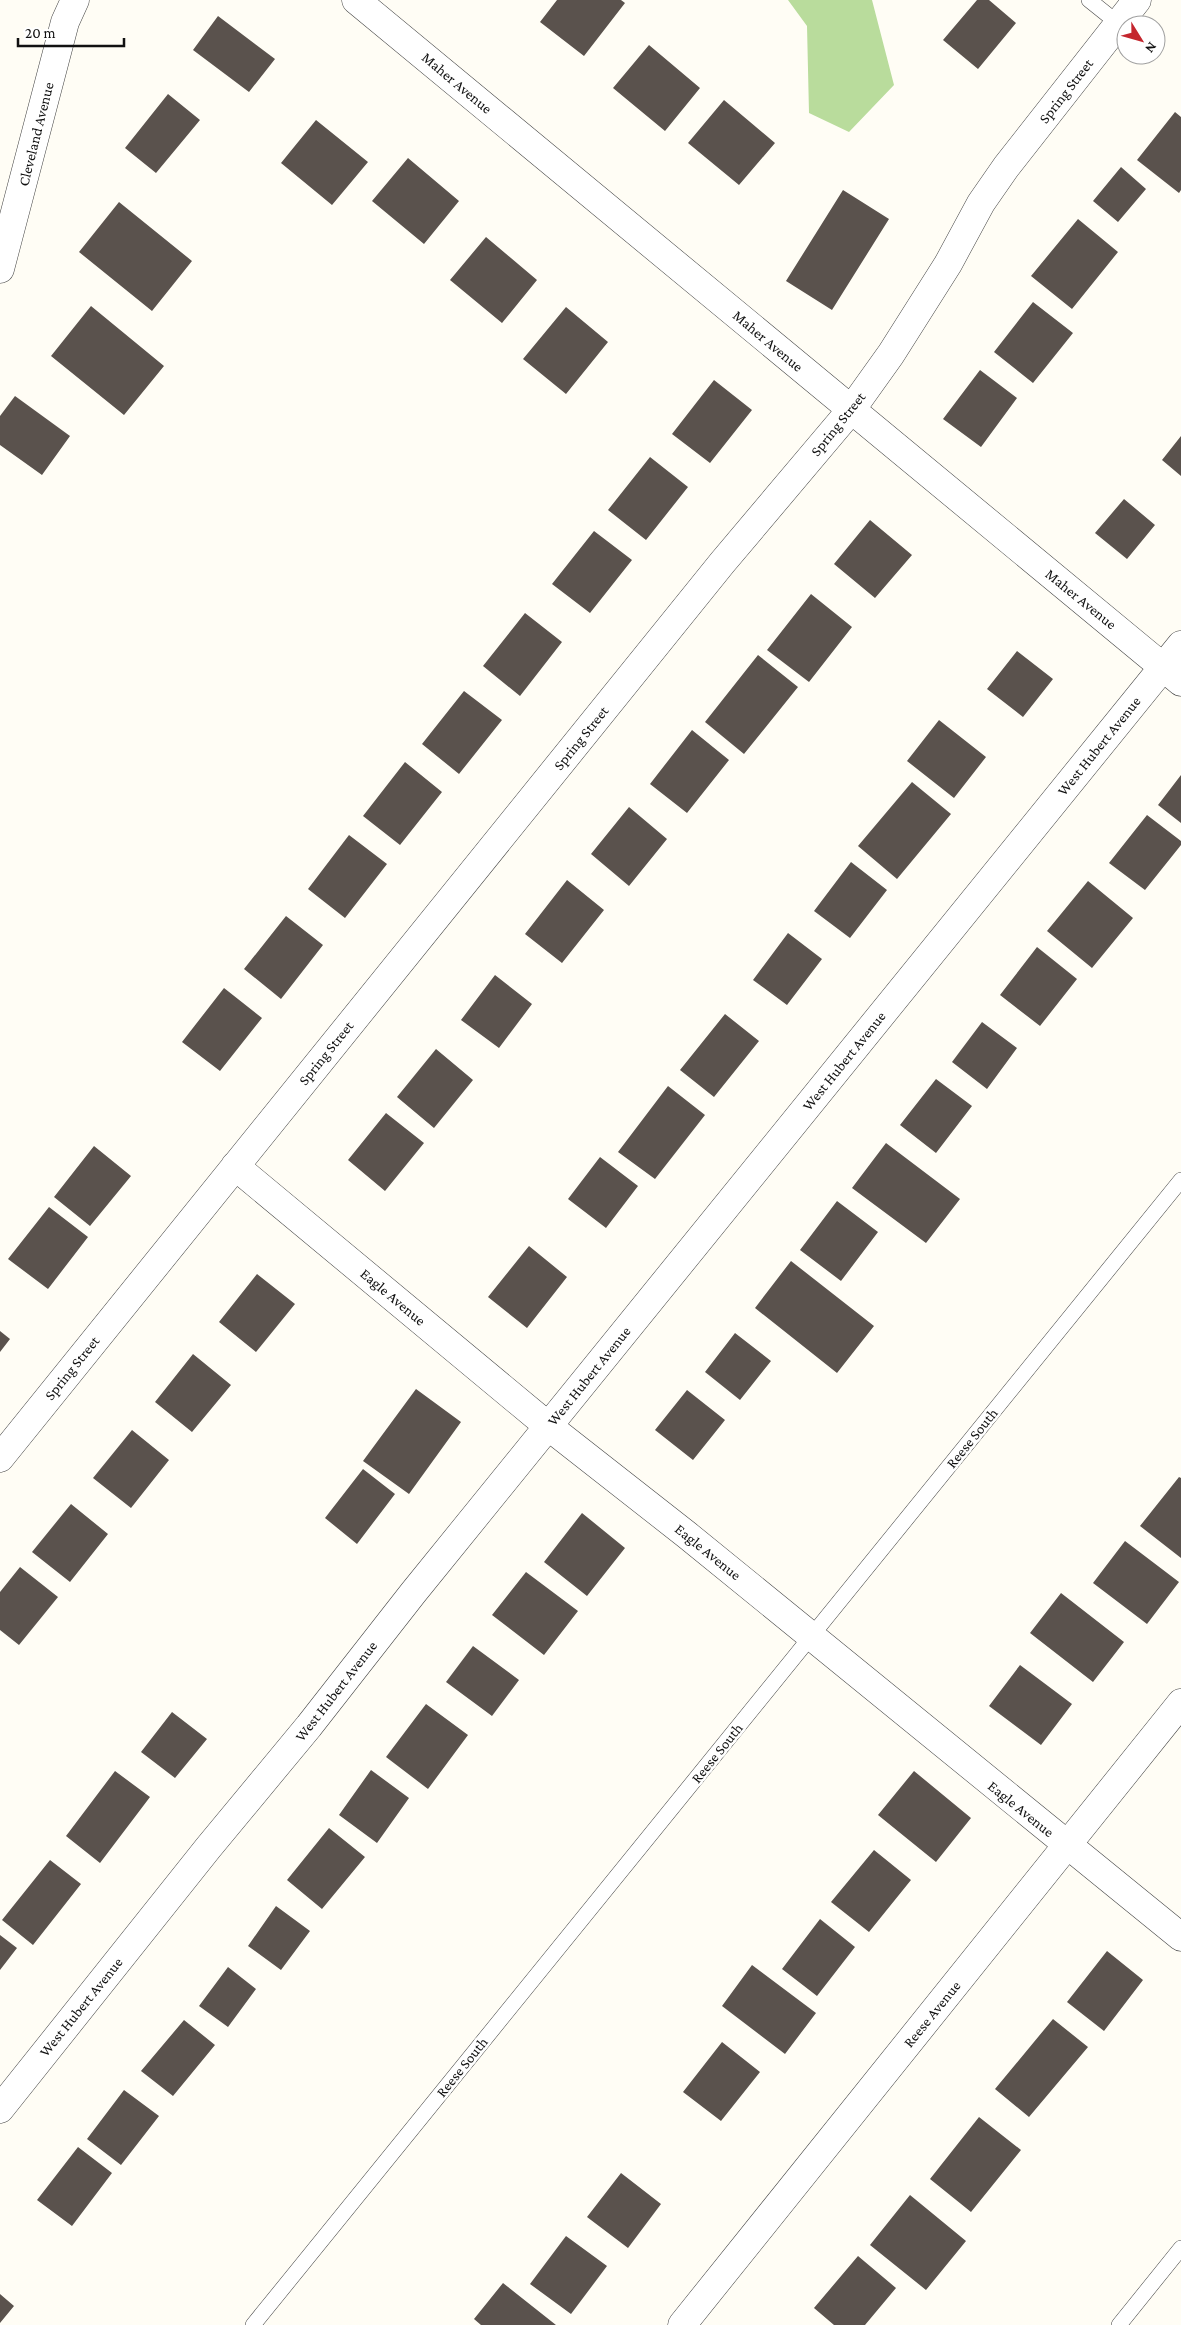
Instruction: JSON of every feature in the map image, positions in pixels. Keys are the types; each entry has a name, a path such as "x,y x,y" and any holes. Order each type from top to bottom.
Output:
{"street":[{"name":"Cleveland Avenue","path":"0,269 65,22 74,0"},
{"name":"Maher Avenue","path":"356,0 1172,674"},
{"name":"Spring Street","path":"1125,15 1137,0"},
{"name":"Spring Street","path":"0,1458 716,570 851,410 891,354 948,264 981,203 1006,167 1116,27"},
{"name":"West Hubert Avenue","path":"0,2109 548,1426 1172,674 1181,645"},
{"name":"Eagle Avenue","path":"234,1166 548,1426 811,1636 1066,1846 1181,1937"},
{"name":"Reese Avenue","path":"682,2325 1181,1703"}],"lane":[{"path":"1089,0 1116,22"},
{"name":"Reese South","path":"253,2325 1181,1180"},
{"path":"1119,2325 1181,2248"}],"green space":[{"path":"788,0 872,0 894,85 849,132 809,113 807,26"}],"building":[{"path":"557,0 621,0 625,3 584,56 540,22"},
{"path":"977,0 989,0 1016,23 978,69 943,40"},
{"path":"218,16 275,59 249,92 193,50"},
{"path":"649,45 700,88 665,131 613,88"},
{"path":"168,94 200,120 156,173 125,148"},
{"path":"724,100 775,143 739,185 688,143"},
{"path":"1175,112 1181,117 1181,190 1179,193 1137,160"},
{"path":"316,120 368,162 332,205 281,163"},
{"path":"408,158 459,201 424,244 372,201"},
{"path":"1121,167 1146,189 1118,222 1093,201"},
{"path":"843,190 889,219 832,310 786,281"},
{"path":"119,202 192,261 152,311 79,252"},
{"path":"1078,219 1118,252 1072,309 1031,276"},
{"path":"486,237 537,280 502,323 450,280"},
{"path":"1033,302 1073,333 1033,383 994,352"},
{"path":"91,306 164,366 124,415 51,356"},
{"path":"566,307 608,342 566,394 523,359"},
{"path":"980,370 1017,398 981,447 943,419"},
{"path":"714,380 752,410 710,463 672,434"},
{"path":"15,396 70,436 42,475 0,445 0,416"},
{"path":"1181,436 1181,476 1162,460"},
{"path":"650,457 688,487 646,540 608,510"},
{"path":"1124,499 1155,525 1127,559 1095,533"},
{"path":"870,520 912,555 875,598 834,564"},
{"path":"594,531 632,560 590,613 552,584"},
{"path":"811,594 852,627 809,682 767,650"},
{"path":"525,613 562,642 520,696 483,666"},
{"path":"1017,651 1053,679 1023,717 987,689"},
{"path":"758,655 798,687 744,754 705,722"},
{"path":"464,691 502,720 459,774 422,744"},
{"path":"939,720 986,757 954,798 907,761"},
{"path":"692,730 729,760 687,813 650,784"},
{"path":"405,762 442,792 400,845 363,816"},
{"path":"1181,775 1181,823 1158,805"},
{"path":"912,782 951,814 897,879 858,846"},
{"path":"629,807 667,839 629,886 591,854"},
{"path":"1147,815 1181,841 1181,845 1145,890 1109,863"},
{"path":"349,835 387,864 345,918 308,889"},
{"path":"851,862 887,890 850,938 814,911"},
{"path":"567,880 604,910 562,963 525,934"},
{"path":"1088,881 1133,918 1092,968 1047,931"},
{"path":"286,916 323,945 281,999 244,969"},
{"path":"788,933 822,959 787,1005 753,980"},
{"path":"1037,947 1077,979 1040,1026 1000,995"},
{"path":"495,975 532,1004 499,1048 461,1020"},
{"path":"224,988 262,1018 220,1071 182,1042"},
{"path":"725,1014 759,1041 714,1097 680,1070"},
{"path":"982,1022 1017,1048 987,1089 952,1062"},
{"path":"436,1049 473,1080 434,1128 397,1097"},
{"path":"936,1079 972,1106 936,1153 900,1125"},
{"path":"668,1086 705,1115 655,1179 618,1152"},
{"path":"386,1113 424,1143 385,1191 348,1160"},
{"path":"886,1143 960,1199 926,1243 852,1188"},
{"path":"94,1146 131,1176 90,1226 54,1197"},
{"path":"600,1157 638,1186 606,1228 568,1199"},
{"path":"837,1201 878,1232 841,1281 800,1250"},
{"path":"49,1207 88,1237 48,1289 8,1259"},
{"path":"529,1246 567,1277 527,1328 488,1297"},
{"path":"791,1261 874,1326 837,1373 755,1308"},
{"path":"257,1274 295,1304 256,1352 219,1322"},
{"path":"0,1331 10,1339 0,1352"},
{"path":"735,1333 771,1361 740,1400 705,1372"},
{"path":"193,1354 231,1385 192,1432 155,1402"},
{"path":"416,1389 461,1422 409,1494 363,1461"},
{"path":"687,1390 725,1420 693,1460 655,1430"},
{"path":"132,1430 169,1460 131,1508 93,1478"},
{"path":"363,1469 395,1494 357,1544 325,1518"},
{"path":"1179,1477 1181,1478 1181,1558 1140,1526"},
{"path":"71,1504 108,1534 70,1582 32,1552"},
{"path":"582,1513 625,1548 587,1596 544,1562"},
{"path":"1125,1541 1179,1582 1147,1624 1093,1583"},
{"path":"20,1567 58,1597 19,1645 0,1630 0,1592"},
{"path":"526,1572 578,1611 544,1655 492,1615"},
{"path":"1061,1593 1124,1642 1093,1682 1030,1633"},
{"path":"473,1646 519,1680 492,1716 446,1682"},
{"path":"1020,1665 1072,1704 1041,1745 989,1706"},
{"path":"426,1704 468,1735 428,1789 386,1757"},
{"path":"172,1712 207,1739 175,1778 141,1752"},
{"path":"371,1770 409,1798 377,1843 339,1815"},
{"path":"115,1771 150,1797 100,1863 66,1836"},
{"path":"914,1771 971,1818 936,1862 878,1815"},
{"path":"329,1828 365,1857 322,1909 287,1880"},
{"path":"874,1850 911,1880 869,1932 831,1902"},
{"path":"50,1860 81,1884 33,1945 2,1920"},
{"path":"276,1906 310,1931 281,1970 248,1946"},
{"path":"820,1919 855,1947 817,1996 782,1969"},
{"path":"0,1935 17,1948 0,1970"},
{"path":"1107,1951 1143,1980 1104,2031 1067,2002"},
{"path":"752,1965 816,2013 785,2054 722,2006"},
{"path":"228,1967 256,1989 228,2027 199,2006"},
{"path":"1053,2019 1088,2047 1029,2117 995,2089"},
{"path":"184,2020 215,2045 173,2096 141,2071"},
{"path":"722,2042 760,2072 721,2121 683,2092"},
{"path":"124,2090 159,2116 121,2165 87,2139"},
{"path":"979,2117 1021,2150 971,2212 930,2179"},
{"path":"78,2147 112,2173 72,2226 37,2200"},
{"path":"621,2173 661,2204 628,2248 587,2217"},
{"path":"910,2195 966,2241 926,2290 870,2245"},
{"path":"566,2236 607,2266 571,2314 530,2284"},
{"path":"858,2256 896,2288 865,2325 834,2325 814,2308"},
{"path":"503,2283 556,2325 481,2325 474,2319"},
{"path":"0,2294 14,2306 0,2323"}]}
